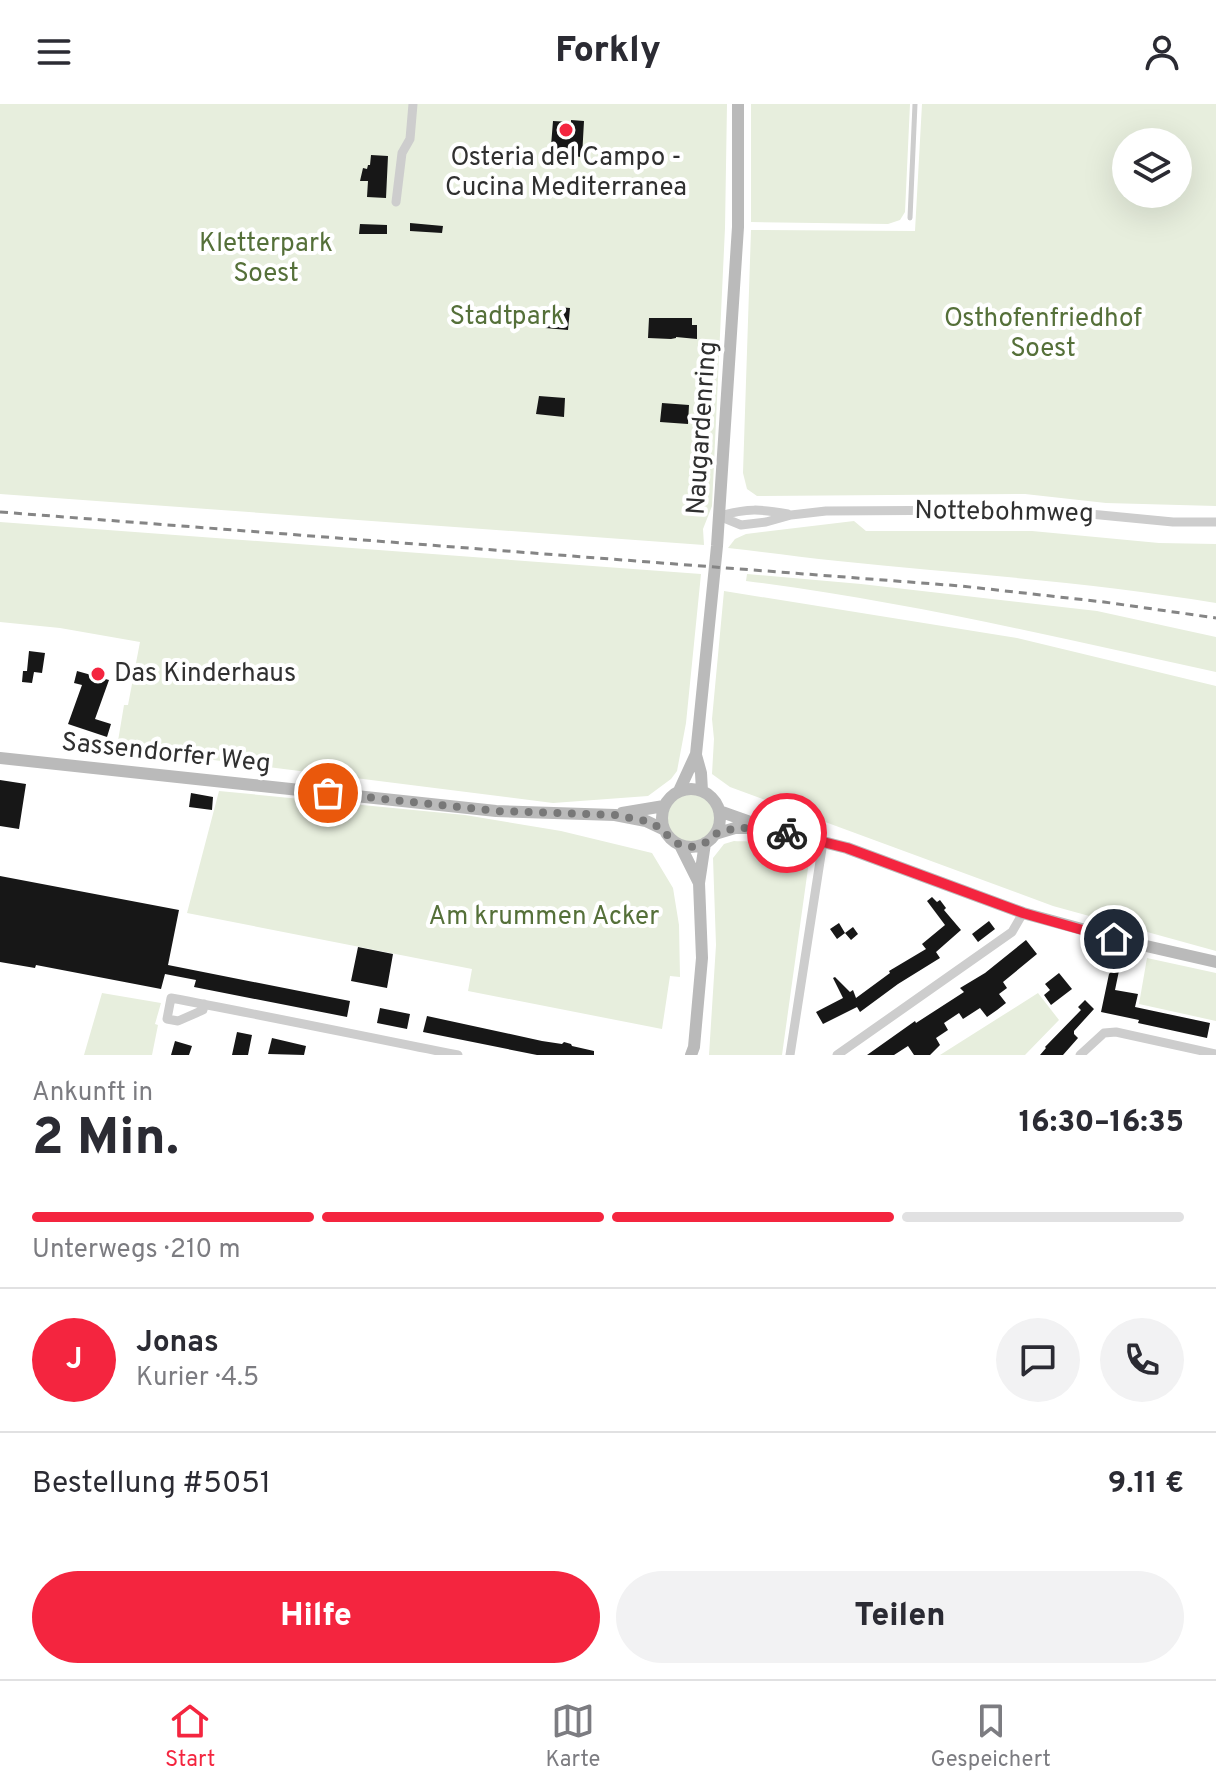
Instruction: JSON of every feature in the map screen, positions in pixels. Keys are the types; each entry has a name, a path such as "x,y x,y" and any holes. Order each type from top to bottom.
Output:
{"street":[{"path":"396,202 402,153 410,139 413,104"},
{"name":"Naugardenring","path":"679,791 696,754 717,546 738,227 738,104"},
{"name":"Nottebohmweg","path":"719,516 741,525 791,515 854,511 997,510 1216,522"},
{"name":"Naugardenring","path":"696,754 702,791"},
{"name":"Sassendorfer Weg","path":"0,758 496,811 615,815 646,821 663,829"},
{"path":"694,1052 702,958 699,883 710,839 719,823 719,811 710,796 690,789 679,791 664,806 661,817 663,829 670,839 680,845 693,847 710,839 735,828 767,828"},
{"name":"Sassendorfer Weg","path":"615,815 664,806"},
{"path":"719,811 767,828 867,855 1023,913 1216,962"},
{"path":"790,1055 823,842"},
{"path":"680,845 699,883"},
{"path":"837,1055 1012,932 1023,913"},
{"path":"204,1004 458,1055"},
{"path":"1080,1055 1104,1033 1116,1032 1216,1054"}],"lane":[{"path":"910,218 915,104"}],"green space":[{"name":"Stadtpark","path":"0,104 727,104 725,228 712,506 703,529 704,545 0,494"},
{"path":"751,104 910,104 905,212 900,220 888,224 751,222"},
{"name":"Osthofenfriedhof Soest","path":"922,104 1216,104 1216,506 1106,503 1025,494 757,496 747,489 743,473 751,230 915,231"},
{"path":"854,521 866,531 1032,531 1159,543 1216,544 1216,603 1075,584 728,548 735,539 746,534"},
{"path":"0,522 701,574 686,723 677,771 648,796 553,803 166,754 116,753 140,642 60,628 0,622"},
{"path":"747,574 1097,611 1216,637 1216,672 923,610 746,581"},
{"path":"724,591 1017,638 1216,686 1216,951 1053,906 730,787 712,774 712,719"},
{"name":"Am krummen Acker","path":"219,791 465,815 561,831 652,853 673,888 679,925 680,977 670,976 662,1029 468,991 472,969 187,913"},
{"path":"691,794 708,801 715,818 708,835 691,842 674,835 667,818 674,801"},
{"path":"734,841 784,844 810,854 782,1055 709,1055 716,945 713,858 724,844"},
{"path":"1147,958 1216,973 1216,1021 1139,1004"},
{"path":"102,993 161,1003 152,1055 84,1055"},
{"path":"1038,993 1059,1020 1025,1055 940,1055"}],"building":[{"path":"553,121 584,121 582,157 557,155 557,147 551,146"},
{"path":"371,155 388,156 386,198 367,197 368,181 360,181 363,168 367,169 370,165"},
{"path":"410,223 443,226 442,233 410,231"},
{"path":"360,224 387,225 387,234 359,234"},
{"path":"547,306 570,308 568,330 545,328"},
{"path":"649,318 692,318 692,325 697,325 697,339 648,338"},
{"path":"539,396 565,398 564,417 536,414"},
{"path":"662,403 689,405 688,424 660,422"},
{"path":"29,651 45,653 42,673 34,672 32,683 22,682 23,671 27,671"},
{"path":"77,671 109,680 95,719 111,724 107,737 68,724 82,685 74,683"},
{"path":"0,780 26,784 19,829 0,826"},
{"path":"191,793 213,797 212,810 189,807"},
{"path":"0,876 179,910 168,965 350,1001 347,1017 194,987 196,980 165,974 161,989 36,965 35,968 0,962"},
{"path":"932,897 937,902 940,900 946,908 944,910 961,930 936,952 940,958 860,1012 857,1007 823,1024 816,1012 843,998 833,978 850,992 853,990 856,998 889,971 926,949 922,944 945,925 927,901"},
{"path":"989,921 995,929 978,942 972,934"},
{"path":"839,923 845,933 837,939 830,929"},
{"path":"853,927 858,934 851,940 845,933"},
{"path":"1026,940 1037,954 1003,982 1007,988 999,994 1006,1003 997,1010 987,1017 980,1008 963,1019 959,1013 944,1023 948,1030 936,1038 940,1045 930,1055 914,1055 908,1046 894,1055 867,1055 964,992 960,988 985,973"},
{"path":"358,947 393,954 387,988 351,981"},
{"path":"1121,961 1115,990 1138,994 1135,1007 1210,1023 1207,1038 1101,1012 1109,974"},
{"path":"1059,973 1072,989 1051,1005 1044,995 1050,990 1045,984"},
{"path":"1085,1000 1094,1009 1074,1031 1078,1038 1063,1055 1040,1055 1081,1010 1078,1007"},
{"path":"380,1008 410,1014 407,1029 377,1023"},
{"path":"427,1016 542,1041 564,1042 594,1051 594,1055 537,1055 423,1032"},
{"path":"237,1032 252,1035 248,1055 232,1055"},
{"path":"272,1038 306,1046 304,1055 268,1054"},
{"path":"175,1041 192,1046 189,1055 171,1055"}],"railway":[{"path":"0,512 961,586 1216,618"}],"way so far":[{"path":"328,793 496,811 615,815 646,821 663,829 670,839 680,845 693,847 705,843 715,834 735,828 767,828 787,833"}],"place":[{"name":"Osteria del Campo - Cucina Mediterranea","path":"566,130"},
{"name":"Das Kinderhaus","path":"98,674"}],"route":[{"path":"787,833 847,848 1023,913 1114,939"}],"park label":[{"name":"Kletterpark Soest","path":"266,259"}]}
